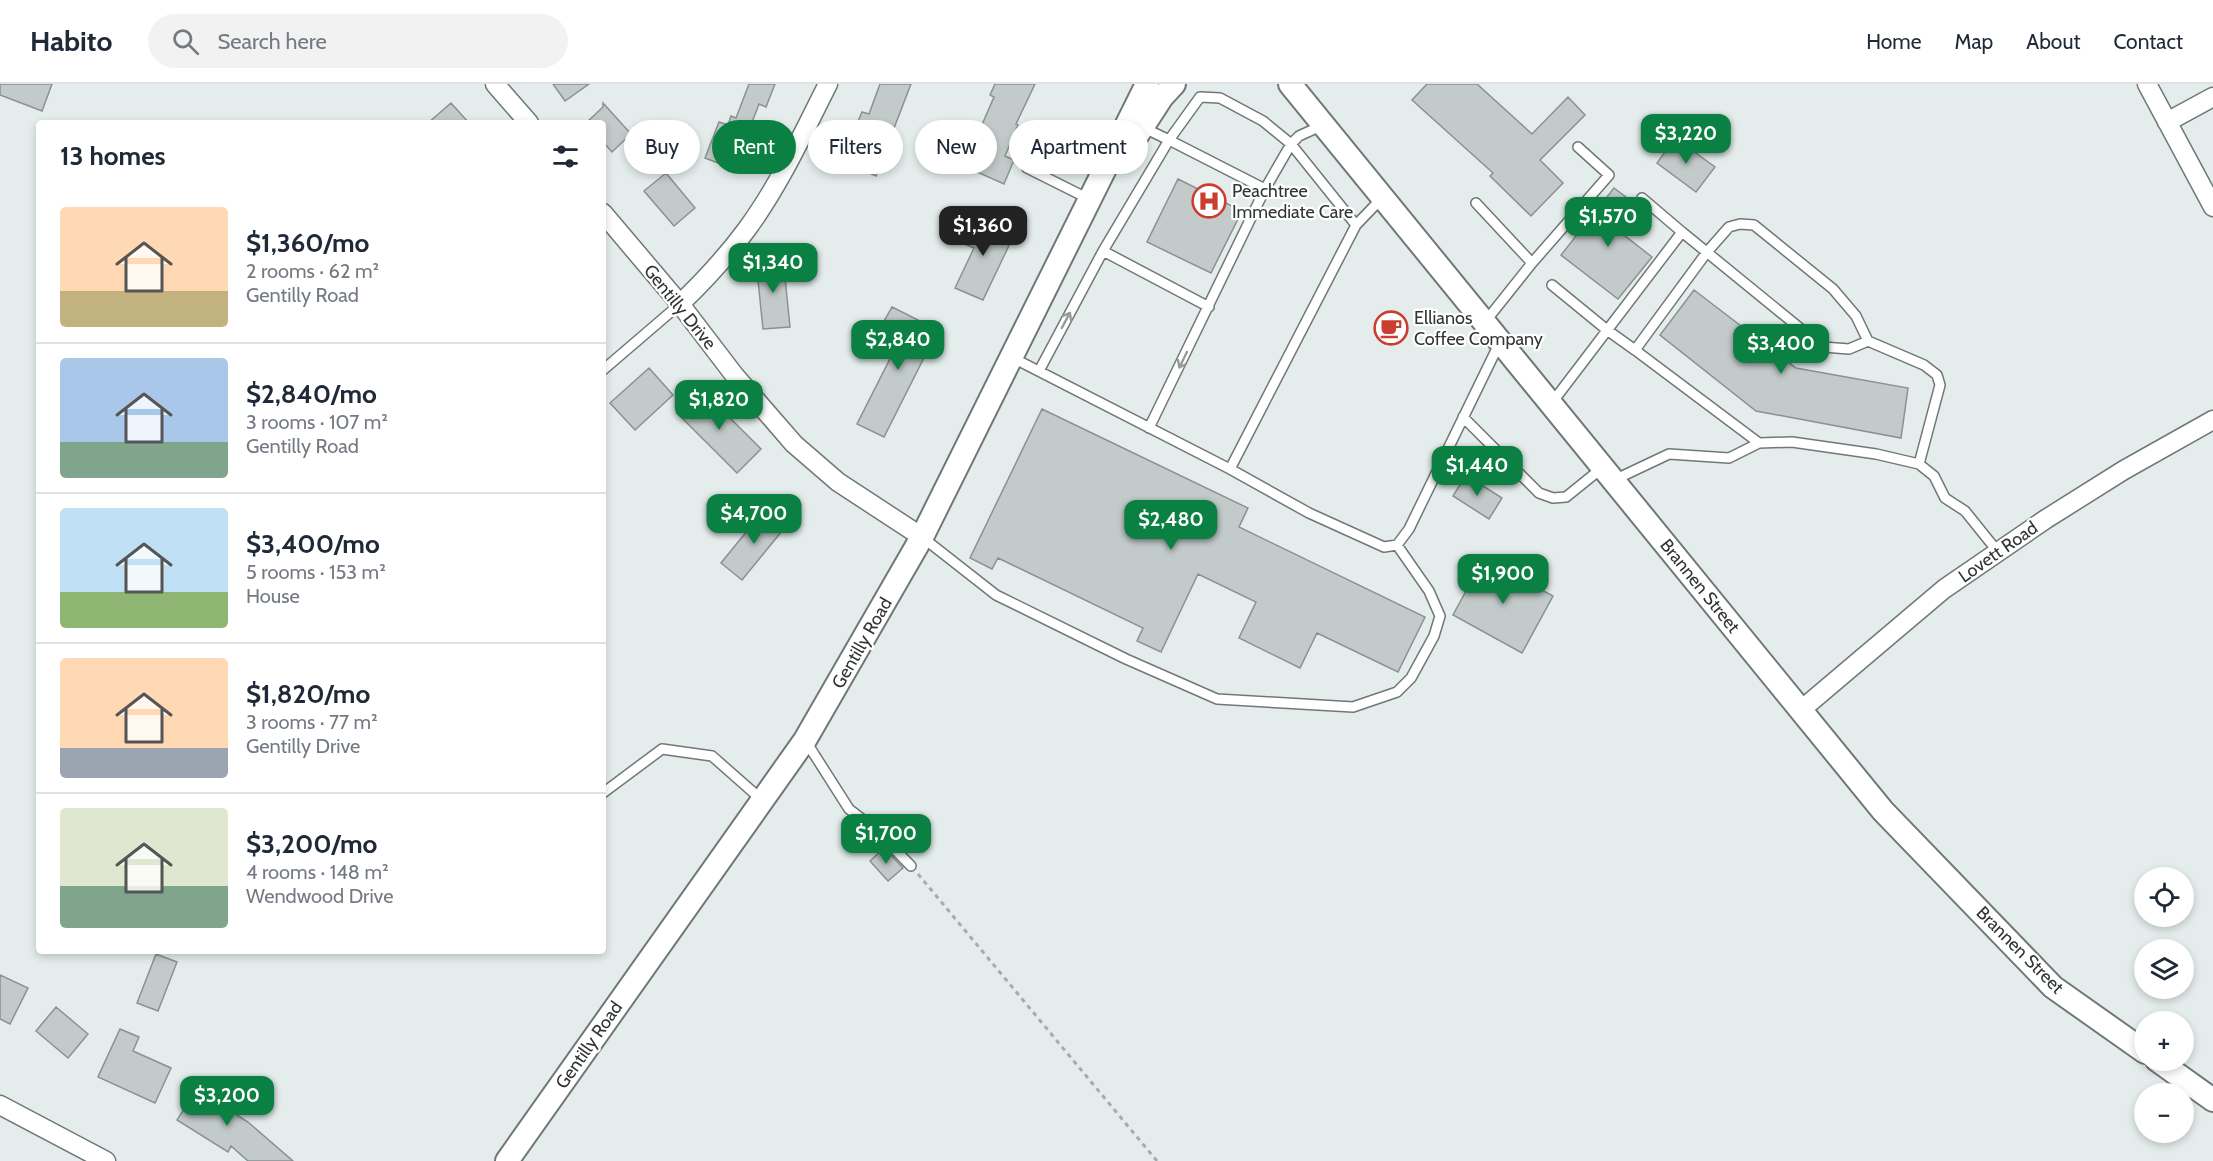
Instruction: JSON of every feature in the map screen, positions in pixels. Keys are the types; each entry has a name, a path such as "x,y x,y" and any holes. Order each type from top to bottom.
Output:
{"street":[{"path":"495,84 526,120"},
{"path":"680,304 707,277 747,229 785,170 828,84"},
{"name":"Gentilly Road","path":"507,1161 805,740 922,537 1147,84"},
{"path":"1147,120 1162,97 1174,84"},
{"path":"1273,84 1323,125"},
{"name":"Brannen Street","path":"1290,84 1883,811 2053,987 2134,1044"},
{"path":"2147,84 2213,207"},
{"path":"2167,122 2213,97"},
{"path":"1061,255 1113,174"},
{"name":"Gentilly Drive","path":"606,217 680,304 735,376 794,444 838,482 922,537"},
{"name":"Lovett Road","path":"1801,710 1944,589 2124,470 2213,420"},
{"path":"2172,1071 2213,1100"},
{"path":"0,1105 106,1161"}],"lane":[{"path":"1039,371 1103,251 1169,140 1200,97 1220,98 1263,121 1291,144 1356,225"},
{"path":"1149,428 1265,189 1291,144 1299,136 1323,125"},
{"path":"1148,130 1265,189"},
{"path":"1485,322 1532,263 1610,175 1578,147"},
{"path":"1039,174 1089,199"},
{"path":"1230,469 1356,225 1383,197"},
{"path":"1642,198 1823,347 1849,349 1868,342 1924,365 1937,375 1940,385 1919,464"},
{"path":"1476,203 1532,263"},
{"path":"1635,350 1707,252 1729,227 1740,224 1754,225 1833,288 1856,316 1868,342"},
{"path":"1551,404 1682,232"},
{"path":"1103,251 1209,308"},
{"path":"1552,285 1607,330 1760,443"},
{"path":"606,367 680,304"},
{"path":"1011,357 1230,469 1309,513 1384,547 1397,545 1409,529 1500,342"},
{"path":"1463,417 1539,493 1553,498 1566,497 1608,474 1669,454 1729,458 1760,443 1792,442 1876,454 1919,464 1934,476 1945,498 1965,511 1998,552"},
{"path":"922,537 996,595 1217,699 1353,707 1397,692 1411,678 1434,636 1440,616 1429,591 1397,545"},
{"path":"805,740 849,809 875,829 911,866"},
{"path":"606,790 618,784 662,749 712,756 762,800"}],"path":[{"path":"911,866 1157,1161"}],"building":[{"path":"0,84 52,84 42,111 0,95"},
{"path":"553,84 589,84 565,101"},
{"path":"749,84 775,84 766,107 759,104 753,120 730,120 731,116 736,118"},
{"path":"880,84 911,84 897,120 859,120 862,112 869,114"},
{"path":"995,84 1035,84 1018,120 1009,120 1009,146 1005,156 1009,158 1009,172 1004,184 982,174 997,174 997,120 984,120 994,97 990,95"},
{"path":"1427,84 1477,84 1532,134 1568,97 1585,115 1540,160 1563,183 1531,216 1490,176 1493,173 1412,100"},
{"path":"451,103 466,120 431,120"},
{"path":"603,103 624,126 624,141 612,152 606,145 606,120 589,120 603,107"},
{"path":"1675,138 1715,167 1696,192 1657,163"},
{"path":"712,140 712,161 705,158"},
{"path":"667,174 695,208 674,226 644,191"},
{"path":"1178,179 1242,211 1211,273 1147,242"},
{"path":"1614,188 1634,203 1615,228 1652,257 1618,299 1561,255"},
{"path":"973,216 1014,235 983,300 955,288 974,248 960,242"},
{"path":"783,258 790,327 763,329 756,261"},
{"path":"1694,290 1796,368 1908,388 1901,438 1756,411 1660,335"},
{"path":"892,307 938,330 884,437 857,424 903,333 883,323"},
{"path":"649,368 673,395 635,430 610,403"},
{"path":"701,389 761,449 737,473 677,413"},
{"path":"1042,409 1248,508 1239,527 1425,617 1398,672 1317,633 1300,668 1239,638 1256,602 1198,574 1161,652 1137,641 1143,628 998,558 992,569 970,558"},
{"path":"1466,475 1502,498 1489,519 1453,496"},
{"path":"765,509 786,526 742,580 721,563"},
{"path":"1484,558 1553,596 1522,653 1453,615"},
{"path":"884,848 903,868 888,881 870,861"},
{"path":"156,954 177,962 158,1011 137,1003"},
{"path":"0,975 28,988 10,1024 0,1019"},
{"path":"56,1007 88,1034 68,1058 36,1031"},
{"path":"120,1029 139,1037 133,1051 171,1068 155,1103 98,1077"},
{"path":"203,1079 225,1092 218,1103 248,1122 293,1161 248,1161 231,1146 228,1152 177,1120"}],"place":[{"name":"Peachtree Immediate Care","path":"1209,201"},
{"name":"Ellianos Coffee Company","path":"1391,328"}]}
